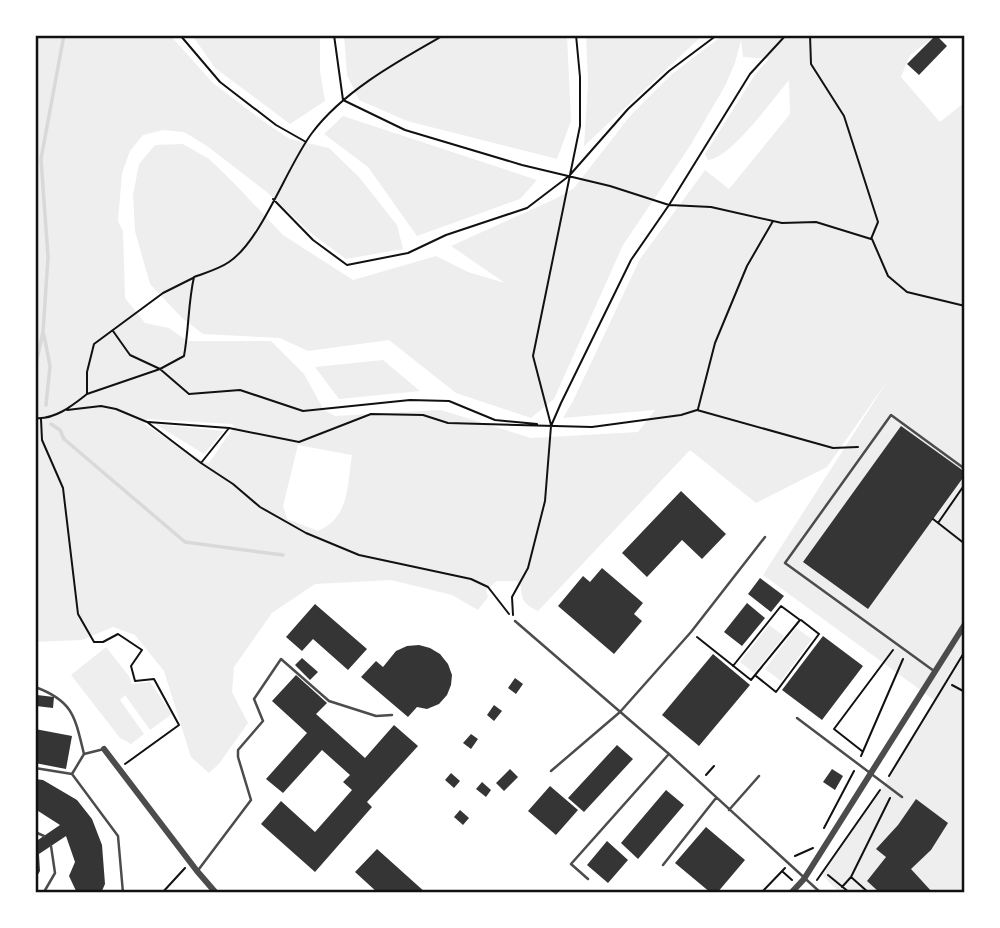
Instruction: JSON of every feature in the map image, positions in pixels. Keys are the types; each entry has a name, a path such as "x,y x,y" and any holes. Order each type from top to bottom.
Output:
{"street":[{"path":"791,893 804,879 965,624"},
{"path":"104,749 190,863 216,893"}],"lane":[{"path":"935,672 785,563 891,415 965,469"},
{"path":"551,771 620,712 691,632 765,537"},
{"path":"514,621 669,754 821,893"},
{"path":"197,871 251,800 238,750 263,721 254,699 281,659 329,701 376,716 393,715"},
{"path":"35,687 54,694 75,716 84,754 72,774"},
{"path":"797,718 902,797"},
{"path":"84,754 104,749"},
{"path":"588,879 571,864 669,754"},
{"path":"35,768 72,774 118,836 123,893"},
{"path":"729,810 759,776"},
{"path":"663,865 716,798"},
{"path":"35,832 44,836"},
{"path":"40,893 44,892 55,873 51,846"}],"path":[{"path":"180,35 220,82 276,125 306,142"},
{"path":"334,35 343,100"},
{"path":"88,394 88,372 94,344 163,293 229,262 252,237 312,133 343,100 444,35"},
{"path":"514,621 512,597 528,568 545,500 551,426 533,356 580,126 580,77 576,35"},
{"path":"273,199 313,240 347,265 408,253 446,235 527,208 569,176 628,109 669,71 717,35"},
{"path":"551,426 631,260 670,205 750,74 786,35"},
{"path":"810,35 811,64 844,116 878,222 871,239 888,276 907,292 965,306"},
{"path":"343,100 405,130 670,205 711,207 773,221 816,222 871,239"},
{"path":"698,410 715,343 747,266 773,221"},
{"path":"67,410 88,394 160,369 184,356 190,326 188,302 194,277"},
{"path":"113,331 130,355 160,369 189,394 240,390 303,411 410,400 449,401 495,420 551,426"},
{"path":"35,418 41,419 67,410 102,406 147,422 233,484 260,507 306,533 359,555 471,579 488,587 514,621"},
{"path":"147,422 229,428 299,442 371,414 423,415 448,423 592,427 681,415 698,410 833,448 868,446"},
{"path":"41,419 42,440 62,488 78,614 94,642 103,642 118,634 142,650 131,666 135,681 154,679 179,724 119,768"},
{"path":"201,463 229,428"},
{"path":"938,523 965,484"},
{"path":"933,519 965,544"},
{"path":"733,666 781,606 819,634 776,692 755,675"},
{"path":"691,632 751,680 800,620"},
{"path":"862,751 834,729 897,644"},
{"path":"821,835 858,764 906,651"},
{"path":"813,886 884,783 965,651"},
{"path":"952,685 965,692"},
{"path":"700,782 714,765"},
{"path":"842,887 851,877 894,790"},
{"path":"795,856 814,847"},
{"path":"162,893 190,863"},
{"path":"761,893 786,866"},
{"path":"828,875 850,893"},
{"path":"851,877 869,893"}],"shaded area":[{"path":"35,35 170,35 213,83 267,124 290,139 329,148 359,177 397,225 403,249 346,259 207,146 184,132 163,130 143,135 130,151 122,173 118,221 123,231 125,298 145,323 169,328 187,341 271,341 304,374 324,410 335,416 441,410 531,438 638,432 655,410 563,418 640,259 705,170 729,189 790,114 789,80 740,139 717,157 708,160 705,154 756,73 769,59 743,57 741,40 725,86 690,146 623,245 554,399 531,418 456,393 389,340 308,351 280,338 203,334 182,318 150,284 135,231 133,195 139,164 155,145 183,144 209,159 283,235 353,280 436,256 468,272 505,283 451,246 574,188 630,116 672,74 723,35 937,35 910,55 901,77 940,122 965,102 965,893 840,893 822,875 888,779 934,700 763,575 888,380 827,467 756,503 690,450 538,611 525,602 521,587 516,581 497,581 486,590 488,597 478,610 452,595 391,580 315,584 272,613 234,667 232,692 248,723 219,764 209,773 191,757 164,671 135,635 113,627 82,640 35,642","holes":["147,419 232,424 234,427 209,463 144,424","298,445 352,455 342,509 336,518 318,531 287,519 283,506"]},
{"path":"192,35 320,35 320,71 325,101 290,124 215,68"},
{"path":"344,35 567,35 571,121 557,159 407,121 359,100 347,75"},
{"path":"586,35 703,35 584,146 588,83"},
{"path":"343,116 537,180 520,199 417,236 368,167 324,134"},
{"path":"383,360 420,391 339,399 315,367"},
{"path":"155,424 224,431 204,454"},
{"path":"769,625 784,636 754,673 740,662"},
{"path":"796,628 812,639 781,681 765,669"},
{"path":"106,647 129,676 132,684 150,682 172,714 150,730 125,695 120,700 144,734 131,744 120,738 71,675"}],"building":[{"path":"936,35 947,46 919,75 907,64"},
{"path":"901,426 965,472 965,475 868,609 803,562"},
{"path":"681,491 726,534 702,559 682,540 647,577 622,553"},
{"path":"602,568 643,603 634,614 642,621 614,654 558,606 583,576 590,582"},
{"path":"760,578 784,596 771,612 748,594"},
{"path":"747,603 765,618 742,646 724,632"},
{"path":"315,604 367,649 348,670 313,639 302,651 286,637"},
{"path":"823,636 863,666 822,720 782,690"},
{"path":"419,645 440,654 448,664 452,675 451,685 439,704 427,709 417,707 408,717 361,677 376,661 383,667 396,651"},
{"path":"713,654 750,685 699,746 662,715"},
{"path":"302,658 318,672 310,680 295,665"},
{"path":"296,675 327,703 316,714 365,758 394,725 418,746 367,802 372,807 315,872 261,824 281,801 315,832 352,790 343,782 350,775 322,750 283,793 266,779 307,733 272,701"},
{"path":"515,678 523,684 516,694 508,688"},
{"path":"37,695 54,697 53,708 36,706"},
{"path":"494,705 502,711 494,721 487,715"},
{"path":"35,729 72,736 66,769 35,763"},
{"path":"471,734 478,739 471,749 463,743"},
{"path":"617,745 633,759 584,812 568,798"},
{"path":"510,769 518,777 504,791 496,783"},
{"path":"832,769 843,776 835,790 823,782"},
{"path":"451,773 460,781 454,788 445,780"},
{"path":"35,779 43,780 77,800 92,819 102,845 105,884 101,893 77,893 69,876 75,862 66,836 39,854 40,871 35,880 35,842 60,825 35,809"},
{"path":"482,782 491,790 486,797 476,789"},
{"path":"550,786 578,810 556,835 528,811"},
{"path":"666,790 684,805 638,859 621,843"},
{"path":"916,799 948,823 931,850 911,869 933,893 880,893 867,881 886,857 876,849 898,825"},
{"path":"460,810 469,818 463,825 454,817"},
{"path":"706,827 745,860 717,893 711,893 675,863"},
{"path":"607,841 628,860 608,883 587,865"},
{"path":"377,849 426,893 378,893 355,872"}],"waterway":[{"path":"35,368 43,332 48,257 41,159 64,35"},
{"path":"44,335 50,366 46,405"},
{"path":"35,401 36,407"},
{"path":"51,424 60,430 64,439 185,542 283,555"}]}
